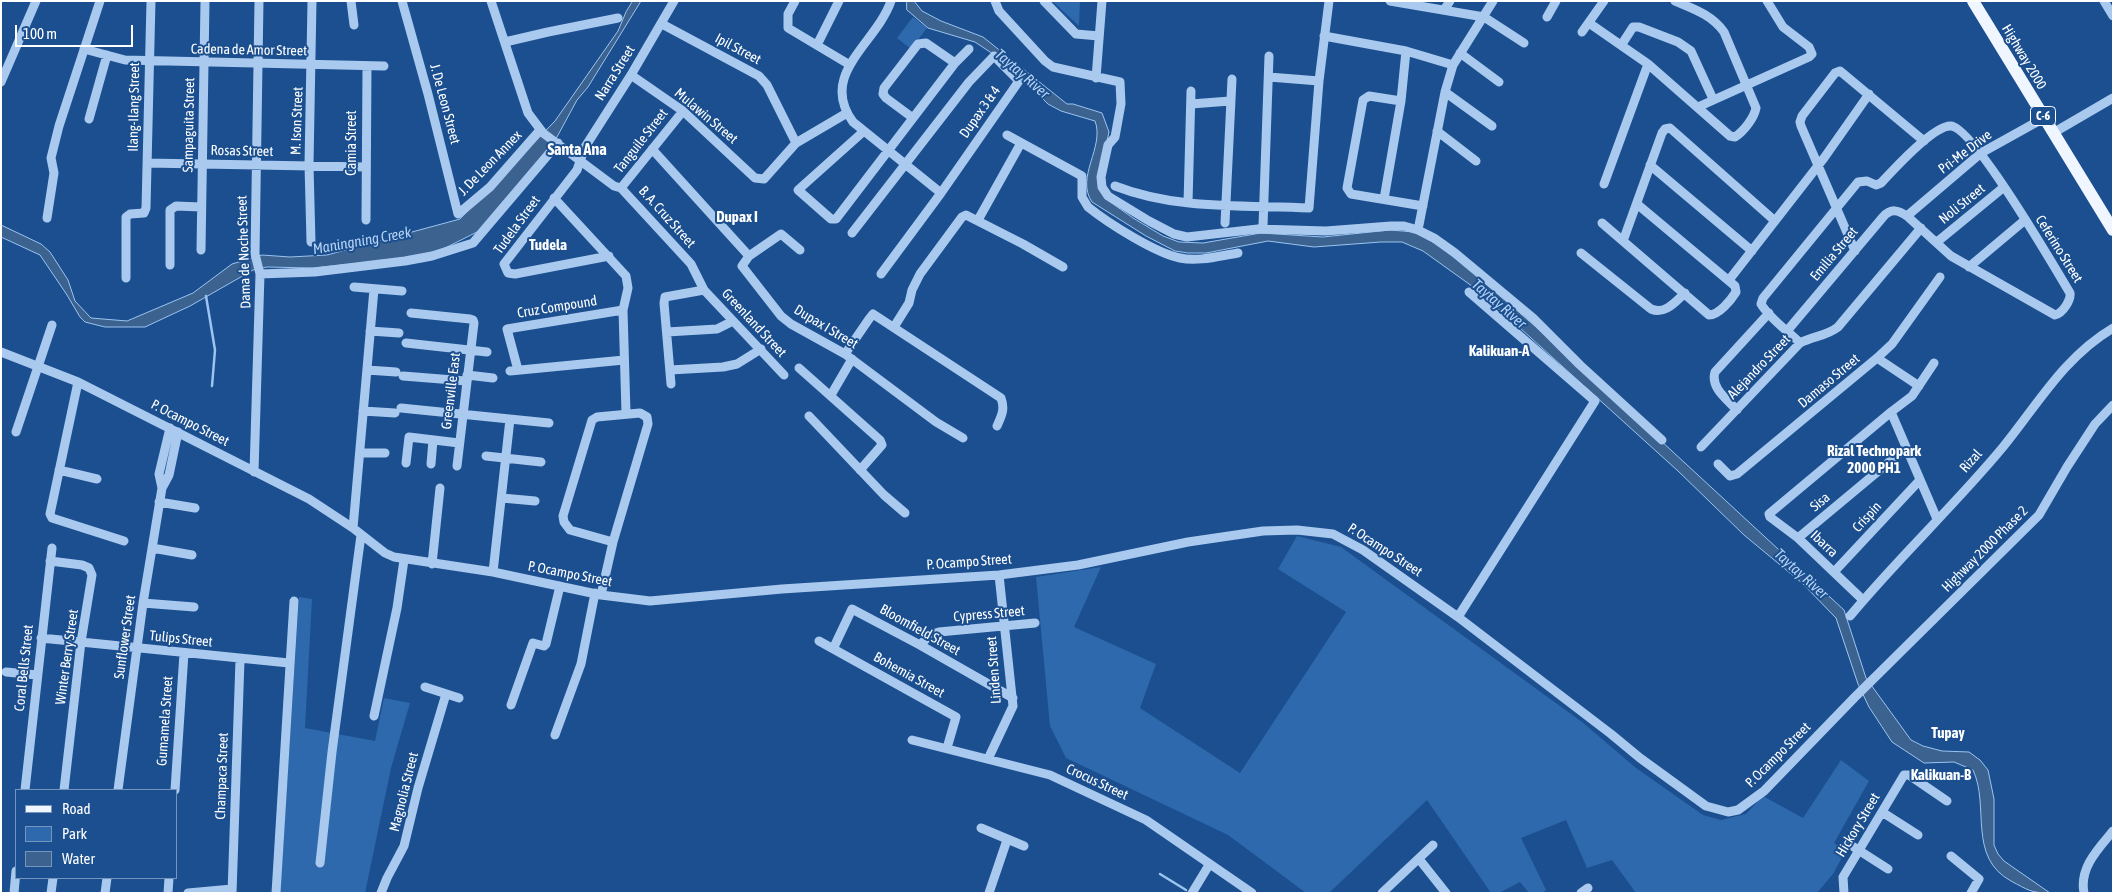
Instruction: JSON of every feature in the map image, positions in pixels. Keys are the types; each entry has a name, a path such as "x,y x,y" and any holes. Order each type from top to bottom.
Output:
{"main road":[{"name":"Highway 2000","path":"1973,1 2113,230"}],"street":[{"path":"1,82 36,1"},
{"path":"47,218 54,168 51,158 100,1"},
{"name":"Ilang-Ilang Street","path":"126,278 126,217 130,214 144,213 151,1"},
{"name":"Sampaguita Street","path":"201,250 205,1"},
{"name":"Dama de Noche Street","path":"254,472 260,272 255,254 259,1"},
{"name":"M. Ison Street","path":"310,242 313,65 312,1"},
{"path":"351,1 354,25"},
{"name":"J. De Leon Street","path":"402,1 458,214"},
{"name":"B. A. Cruz Street","path":"491,1 528,113 542,131 614,186 621,188 691,264 704,290"},
{"name":"Narra Street","path":"580,160 584,147 631,75 674,1"},
{"path":"795,1 788,14 788,28 850,65"},
{"path":"817,46 839,1"},
{"path":"891,1 886,14 850,65 842,81 841,93 847,113 853,122 941,193"},
{"path":"995,1 999,10 1045,61 1053,67 1120,82 1121,104 1115,137 1108,145 1101,177 1102,187 1108,196 1149,222 1174,234 1187,237 1258,229 1326,231 1404,226 1418,230 1434,238 1455,253 1532,318 1662,440"},
{"path":"1044,1 1076,34 1099,36"},
{"path":"1096,78 1102,1"},
{"path":"1115,186 1152,198 1188,203 1308,208 1318,81 1329,1"},
{"path":"1390,1 1484,17 1524,42"},
{"path":"1444,10 1450,1"},
{"path":"1419,225 1445,92 1453,65 1493,1"},
{"path":"1544,1 1554,4 1547,17"},
{"path":"1582,32 1604,1"},
{"path":"1589,23 1622,44 1648,64 1730,136 1735,137 1740,134 1755,113 1756,108 1724,32 1717,22 1706,14 1675,1"},
{"path":"1698,107 1812,54 1809,47 1783,27 1767,1"},
{"path":"2104,1 2113,16"},
{"path":"505,42 618,18"},
{"name":"Ipil Street","path":"662,24 759,76 767,85 796,143"},
{"path":"1622,44 1632,27 1639,27 1665,39 1678,42 1691,51 1713,99"},
{"path":"1324,36 1406,51 1453,65"},
{"path":"913,118 886,98 883,94 884,88 918,44 926,43 955,63"},
{"name":"Cadena de Amor Street","path":"84,49 125,60 384,66"},
{"path":"864,130 798,190 831,219 836,219 955,63 969,49"},
{"path":"1384,199 1401,101 1406,51"},
{"path":"1460,53 1499,82"},
{"path":"88,119 107,55"},
{"name":"Dupax 3 & 4","path":"852,233 969,82 994,56 1019,81 941,193 881,274"},
{"path":"1264,226 1269,56"},
{"path":"1604,184 1648,64"},
{"name":"Camia Street","path":"366,220 367,66"},
{"path":"1800,343 1761,304 1762,298 1837,208 1858,182 1867,181 1876,185 1881,183 1924,141 1840,71 1835,74 1802,116 1800,122 1801,126 1819,165 1837,208 1855,251"},
{"name":"Mulawin Street","path":"631,75 682,111 755,178 764,179 796,143"},
{"path":"1269,77 1318,81"},
{"path":"1225,223 1232,79"},
{"path":"1188,203 1191,91"},
{"path":"1445,92 1492,126"},
{"path":"1730,280 1819,165 1869,94"},
{"path":"1401,101 1369,96 1363,100 1347,188 1351,194 1423,206"},
{"path":"2053,133 2113,98"},
{"path":"1192,104 1230,101"},
{"name":"Tanguile Street","path":"621,188 682,111"},
{"path":"796,143 847,113"},
{"name":"Pri-Me Drive","path":"1907,216 1981,153 2044,118"},
{"name":"Ceferino Street","path":"1907,216 1951,256 2055,315 2060,313 2070,299 2070,292 2004,187 1981,153 1961,130 1953,126 1945,127 1924,141"},
{"path":"1623,241 1662,133 1665,129 1670,128 1775,221"},
{"name":"J. De Leon Annex","path":"458,214 490,187 542,131"},
{"path":"1437,131 1476,162"},
{"path":"1007,135 1082,176 1082,197 1088,207 1150,245 1180,258 1209,258 1238,253"},
{"path":"260,272 315,272 432,256 473,244 557,142"},
{"path":"978,220 1021,143"},
{"path":"652,149 749,256 781,234 800,250"},
{"name":"Tudela Street","path":"580,160 577,170 504,264 505,270 508,274 515,274 609,256"},
{"name":"Rosas Street","path":"147,163 366,167"},
{"path":"1650,165 1752,251"},
{"name":"Noli Street","path":"1937,242 2004,187"},
{"path":"554,198 626,276 628,288 623,310 626,413"},
{"path":"1602,223 1686,293 1709,315 1713,316 1736,292 1735,286 1637,204"},
{"path":"170,265 170,210 176,206 202,206"},
{"name":"Emilia Street","path":"1787,331 1887,212 1900,211 1907,216"},
{"path":"894,327 909,303 912,290 920,274 962,217 966,215 1063,267"},
{"path":"1969,267 2025,220"},
{"name":"Alejandro Street","path":"1701,446 1800,343 1833,331 1838,327 1921,228"},
{"path":"1581,253 1656,312 1663,311 1686,293"},
{"name":"Dupax I Street","path":"749,256 742,264 743,269 781,316 791,324 849,356 936,422 963,438"},
{"name":"Damaso Street","path":"1718,464 1730,476 1737,474 1877,358 1892,344 1940,277"},
{"path":"354,287 402,292"},
{"path":"353,528 374,289"},
{"path":"671,384 665,297 704,290"},
{"name":"Greenland Street","path":"704,290 784,375"},
{"path":"1458,617 1595,401 1469,292"},
{"name":"Cruz Compound","path":"623,310 507,329 514,371 624,360"},
{"name":"Greenville East","path":"411,313 473,320 457,466"},
{"path":"1737,410 1717,388 1715,372 1769,313"},
{"path":"830,395 868,318 874,314 1001,398 1004,406 997,426"},
{"path":"667,332 717,329 733,321"},
{"path":"16,432 52,325"},
{"name":"Rizal","path":"1850,616 2003,447 2067,363 2093,339 2113,328"},
{"path":"370,331 399,332"},
{"path":"406,343 487,352"},
{"path":"670,370 723,367 737,364 760,349"},
{"name":"P. Ocampo Street","path":"1,352 78,382 309,499 353,528 384,553 404,560 493,572 598,594 650,601 782,589 999,575 1078,565 1188,542 1262,531 1316,531 1333,534 1347,540 1458,617 1640,758 1706,806 1722,811 1738,810 1764,791 1855,697"},
{"path":"1877,358 1919,386"},
{"path":"1934,363 1912,396 1891,412 1919,481 1937,519"},
{"path":"799,368 880,440 882,445 860,470"},
{"path":"367,370 400,374 493,378"},
{"path":"78,382 51,510 52,518 124,541"},
{"name":"Highway 2000 Phase 2","path":"1855,697 2039,515 2095,424 2113,405"},
{"path":"363,411 463,413 549,423"},
{"name":"Ibarra","path":"1863,600 1798,538 1770,517 1769,514 1771,510 1891,412"},
{"path":"555,735 581,664 598,594 613,542 648,420 644,414 640,413 597,417 592,420 563,516 564,522 570,530 613,542"},
{"path":"809,416 860,470 905,513"},
{"path":"493,572 510,419"},
{"name":"Sunflower Street","path":"118,789 143,602 159,502 162,488 169,475 174,430"},
{"path":"406,463 409,437 459,443"},
{"path":"431,464 433,440"},
{"name":"Sisa","path":"1798,538 1906,448"},
{"path":"360,452 386,453"},
{"path":"486,456 541,462"},
{"path":"59,470 97,478"},
{"name":"Crispin","path":"1834,572 1919,481"},
{"path":"432,564 440,488"},
{"path":"502,498 535,501"},
{"path":"159,502 195,508"},
{"path":"320,863 332,752 362,535"},
{"name":"Coral Bells Street","path":"25,789 40,638 52,548"},
{"path":"152,548 192,555"},
{"path":"374,716 397,608 404,560"},
{"name":"Winter Berry Street","path":"50,561 82,564 89,568 92,575 81,642 64,789"},
{"name":"Linden Street","path":"988,759 1013,706 999,575"},
{"path":"511,705 534,643 544,646 546,644 560,586"},
{"path":"276,893 294,601"},
{"path":"143,602 194,607"},
{"name":"Bloomfield Street","path":"833,648 852,609 920,645 1012,698"},
{"name":"Cypress Street","path":"920,645 930,636 939,632 1035,623"},
{"name":"Tulips Street","path":"40,638 289,664"},
{"name":"Bohemia Street","path":"819,641 956,717 947,748"},
{"name":"Gumamela Street","path":"175,789 184,654"},
{"name":"Champaca Street","path":"232,891 240,660"},
{"path":"6,672 36,675"},
{"path":"425,687 459,698"},
{"name":"Magnolia Street","path":"381,893 384,882 404,846 420,780 446,694"},
{"name":"Crocus Street","path":"912,740 1050,775 1146,820 1252,893"},
{"name":"Hickory Street","path":"1844,893 1843,877 1907,774 1947,801"},
{"path":"1882,812 1918,835"},
{"path":"981,828 1024,846"},
{"path":"2084,893 2082,882 2085,870 2093,854 2113,831"},
{"path":"989,893 1007,840"},
{"path":"1849,844 1888,869"},
{"path":"1382,893 1433,845"},
{"path":"1951,856 1978,877 1978,881 1971,893"},
{"path":"1419,859 1446,893"},
{"path":"1192,893 1209,865"},
{"path":"14,893 15,879"},
{"path":"52,893 53,879"},
{"path":"105,893 107,879"},
{"path":"168,893 169,879"},
{"path":"188,893 232,891"}],"green space":[{"path":"1052,1 1080,1 1079,26"},
{"path":"913,17 927,28 911,49 897,38"},
{"path":"1297,536 1341,547 1582,722 1636,768 1703,815 1721,820 1746,814 1763,796 1803,818 1841,760 1869,781 1834,843 1846,850 1833,874 1817,893 1636,893 1612,860 1587,868 1566,820 1521,838 1546,890 1542,893 1529,893 1520,882 1499,893 1491,893 1427,800 1329,893 1306,893 1228,835 1066,758 1050,726 1036,577 1101,567 1074,627 1156,664 1140,708 1240,773 1346,612 1278,569"},
{"path":"299,597 312,599 305,728 375,741 384,698 410,703 391,768 365,893 280,893"}],"water":[{"path":"633,1 641,1 588,87 577,100 551,148 483,229 437,252 401,259 312,268 267,267 253,270 190,306 145,327 105,327 85,322 80,317 40,255 1,237 1,225 41,244 50,252 68,280 75,301 91,318 127,321 193,293 232,264 262,255 290,257 327,255 460,219 555,121 618,31"},
{"name":"Taytay River","path":"907,1 914,1 922,11 941,21 983,37 1067,104 1102,113 1109,132 1101,167 1106,199 1163,236 1179,242 1203,243 1261,233 1323,237 1390,230 1414,232 1440,246 1567,354 1844,610 1866,678 1911,740 1923,746 1942,751 1969,752 1980,760 1988,770 1994,799 1994,845 1998,854 2004,861 2050,893 2030,890 2011,881 1997,871 1989,859 1984,845 1978,784 1973,770 1954,762 1924,763 1892,742 1869,707 1858,684 1836,618 1802,583 1744,535 1678,471 1476,289 1423,251 1402,242 1314,247 1268,241 1206,253 1175,251 1146,236 1092,202 1087,182 1096,141 1095,121 1061,111 1048,104 993,54 975,42 928,28 907,10"}],"waterway":[{"path":"206,296 215,350 212,386"},
{"path":"1160,874 1186,890"}],"district":[{"name":"Santa Ana","path":"577,150"},
{"name":"Dupax I","path":"737,217"},
{"name":"Tudela","path":"548,245"},
{"name":"Kalikuan-A","path":"1499,351"},
{"name":"Rizal Technopark 2000 PH1","path":"1874,460"},
{"name":"Tupay","path":"1948,733"},
{"name":"Kalikuan-B","path":"1941,775"}],"water label":[{"name":"Maningning Creek","path":"362,241"}]}
